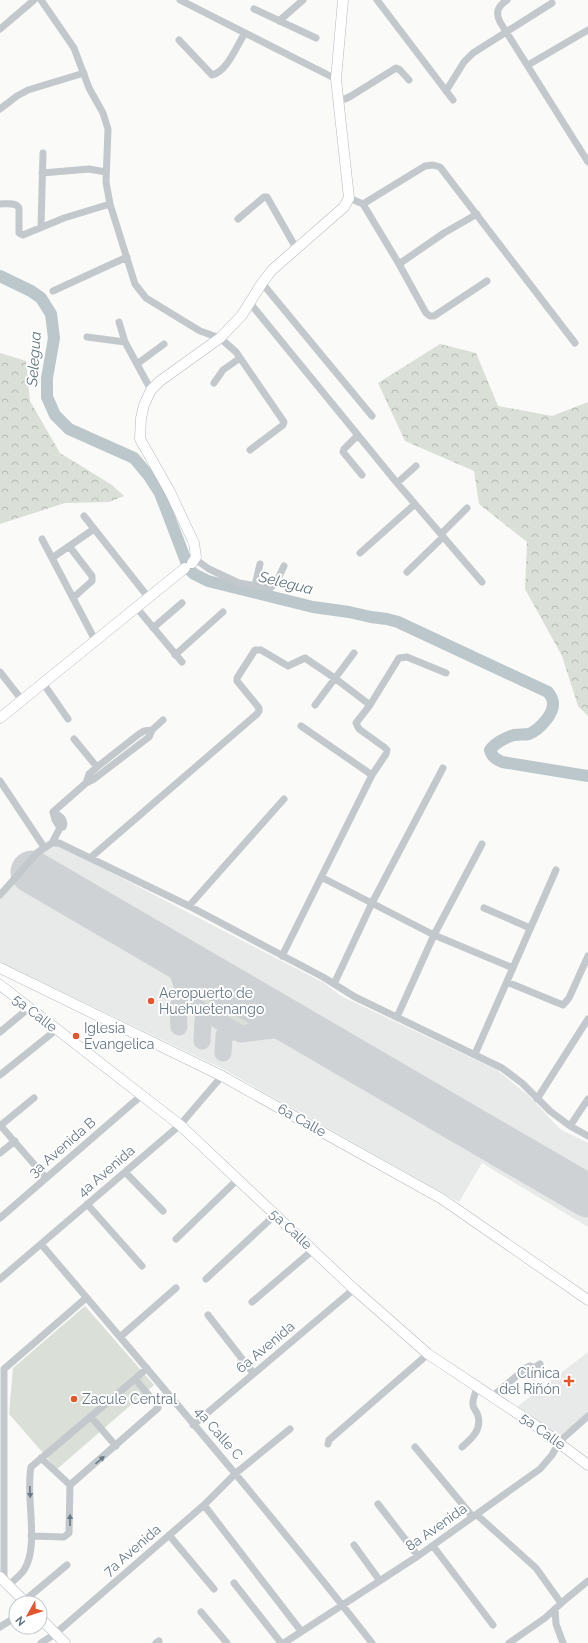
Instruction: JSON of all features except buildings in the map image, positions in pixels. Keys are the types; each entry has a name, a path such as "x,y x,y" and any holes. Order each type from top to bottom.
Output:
{"street":[{"path":"0,29 34,0"},
{"path":"41,0 74,48 89,88 103,113 108,129 106,182 110,204 135,284 146,298 200,331 220,338 236,352 284,422 283,425 250,450"},
{"path":"180,0 336,79"},
{"path":"279,21 303,0"},
{"path":"0,718 190,563 197,552 170,492 140,440 141,418 144,405 151,390 160,381 220,338 242,315 272,270 344,207 349,198 336,79 343,0"},
{"path":"378,0 453,100"},
{"path":"507,0 499,6 497,12 498,17 588,162"},
{"path":"446,92 461,66 469,56 552,3"},
{"path":"254,9 316,38"},
{"path":"528,65 588,30"},
{"path":"179,40 212,75 220,72 225,66 245,33"},
{"path":"338,99 345,99 351,96 396,68 400,70 409,80"},
{"path":"0,109 17,96 28,90 84,73"},
{"path":"41,227 43,153"},
{"path":"363,204 425,166 433,165 440,167 575,343"},
{"path":"42,173 89,170 106,172"},
{"path":"238,219 264,197 267,197 296,248"},
{"path":"349,198 363,204 426,313 430,316 434,316 487,281"},
{"path":"0,204 15,204 18,206 20,233 21,235 28,235 41,227 110,204"},
{"path":"399,264 444,233 477,214"},
{"path":"53,291 127,257"},
{"path":"262,283 372,416"},
{"path":"250,303 397,483 482,582"},
{"path":"119,322 125,342 151,390"},
{"path":"87,337 125,342"},
{"path":"137,364 164,344"},
{"path":"214,383 223,370 240,358"},
{"path":"358,435 344,449 343,452 362,475"},
{"path":"397,483 416,466"},
{"path":"360,553 415,504"},
{"path":"407,572 467,508"},
{"path":"84,516 148,597"},
{"path":"52,558 94,529"},
{"path":"42,539 95,640"},
{"path":"69,546 92,576 92,581 73,598"},
{"path":"190,563 209,569 240,583 270,588 274,586 284,566"},
{"path":"255,585 260,564"},
{"path":"153,628 182,603"},
{"path":"136,607 182,662"},
{"path":"175,655 223,612"},
{"path":"90,858 257,714 259,708 237,681 237,678 255,650 261,650 288,666 305,658 370,705"},
{"path":"315,705 336,679 354,653"},
{"path":"282,956 372,774 386,754 386,750 357,727 356,723 370,705 399,658 407,657 446,673"},
{"path":"0,672 22,700"},
{"path":"43,683 68,719"},
{"path":"53,843 60,828 55,820 54,812 86,783 94,779 149,737 152,730 163,720"},
{"path":"302,726 372,774"},
{"path":"86,783 90,774 97,767 139,734 144,731 152,730"},
{"path":"74,739 97,767"},
{"path":"334,984 372,903 443,768"},
{"path":"0,782 44,847"},
{"path":"189,906 284,799"},
{"path":"0,895 44,847 53,843 60,843 189,906 355,996 502,1068 522,1083 537,1099 570,1126 588,1136"},
{"path":"397,1017 434,935 482,844"},
{"path":"475,1054 556,870"},
{"path":"321,877 434,935 513,968"},
{"path":"484,908 530,928"},
{"path":"507,982 563,1006 570,998 588,956"},
{"name":"6a Calle","path":"0,968 222,1076 442,1199 588,1300"},
{"name":"5a Calle","path":"0,985 180,1125 354,1289 428,1354 493,1396 559,1442 588,1465"},
{"path":"0,1032 29,1008"},
{"path":"537,1099 588,1019"},
{"path":"0,1075 56,1030"},
{"name":"4a Avenida","path":"0,1279 180,1125 222,1076"},
{"name":"3a Avenida B","path":"0,1218 142,1095"},
{"path":"34,1098 0,1125 46,1178"},
{"path":"570,1126 588,1099"},
{"path":"0,1153 15,1141"},
{"path":"125,1172 163,1212"},
{"path":"176,1239 238,1179"},
{"path":"88,1204 142,1266"},
{"path":"206,1279 275,1215"},
{"name":"4a Calle C","path":"41,1244 236,1473 372,1643"},
{"path":"252,1302 313,1250"},
{"path":"120,1337 176,1288"},
{"name":"6a Avenida","path":"194,1425 354,1289"},
{"path":"18,1595 4,1581 2,1369 86,1298"},
{"path":"208,1315 253,1374"},
{"path":"328,1444 329,1440 428,1354"},
{"path":"493,1396 526,1368 530,1366 534,1368 540,1364"},
{"path":"4,1581 24,1570 30,1554 31,1536 29,1476 31,1467 147,1368"},
{"path":"70,1485 116,1446 158,1407 135,1379"},
{"path":"462,1447 473,1437 478,1428 478,1415 472,1403 478,1386"},
{"name":"8a Avenida","path":"283,1643 433,1546 540,1469 552,1456 559,1442 588,1416"},
{"path":"91,1417 116,1446"},
{"name":"7a Avenida","path":"41,1643 56,1634 204,1505 236,1473 290,1429"},
{"path":"415,1447 475,1516 536,1568 561,1603"},
{"path":"31,1536 64,1537 69,1533 70,1485 41,1458"},
{"path":"378,1504 418,1556"},
{"path":"204,1505 301,1631"},
{"path":"169,1534 214,1590"},
{"path":"354,1545 380,1581"},
{"path":"433,1546 493,1625"},
{"path":"33,1595 67,1565"},
{"path":"509,1643 545,1618 588,1581"},
{"path":"234,1583 283,1643"},
{"path":"555,1609 556,1624 563,1643"},
{"path":"201,1612 227,1643"},
{"path":"48,1626 65,1643"}],"shaded area":[{"name":"Aeropuerto de Huehuetenango","path":"56,844 324,983 341,996 497,1070 529,1096 560,1129 588,1143 588,1227 482,1163 459,1202 223,1069 0,962 0,899 46,848"},
{"name":"Clínica del Riñón","path":"588,1352 588,1416 559,1442 513,1410"}],"green space":[{"path":"440,344 476,353 498,406 552,416 588,402 588,716 578,706 562,656 525,589 527,542 479,504 474,471 405,441 378,383"},
{"path":"0,353 26,361 30,401 60,453 112,485 124,496 109,502 65,503 0,524"},
{"path":"190,972 269,1020 261,1027 251,1029 239,1026 225,1018 192,994 187,981 187,973"},
{"name":"Zacule Central","path":"85,1306 154,1385 57,1469 9,1414 13,1368"}],"waterway":[{"name":"Selegua","path":"0,276 31,291 41,298 51,314 54,338 47,378 47,397 55,415 69,429 134,458 149,476 160,493 189,569 194,574 208,581 313,607 349,612 398,622 548,692 553,700 553,707 545,721 533,732 529,734 514,735 504,739 490,750 494,758 502,762 588,776"}],"taxiway":[{"path":"173,954 186,1001 241,1034 298,1027"},
{"path":"179,1027 178,1006 186,1001"},
{"path":"202,1041 203,1020 210,1016"},
{"path":"223,1053 224,1035 236,1031"}],"runway":[{"path":"32,872 588,1196"}],"place":[{"name":"Aeropuerto de Huehuetenango","path":"151,1001"},
{"name":"Iglesia Evangelica","path":"76,1036"},
{"name":"Clínica del Riñón","path":"569,1381"},
{"name":"Zacule Central","path":"74,1399"}]}
